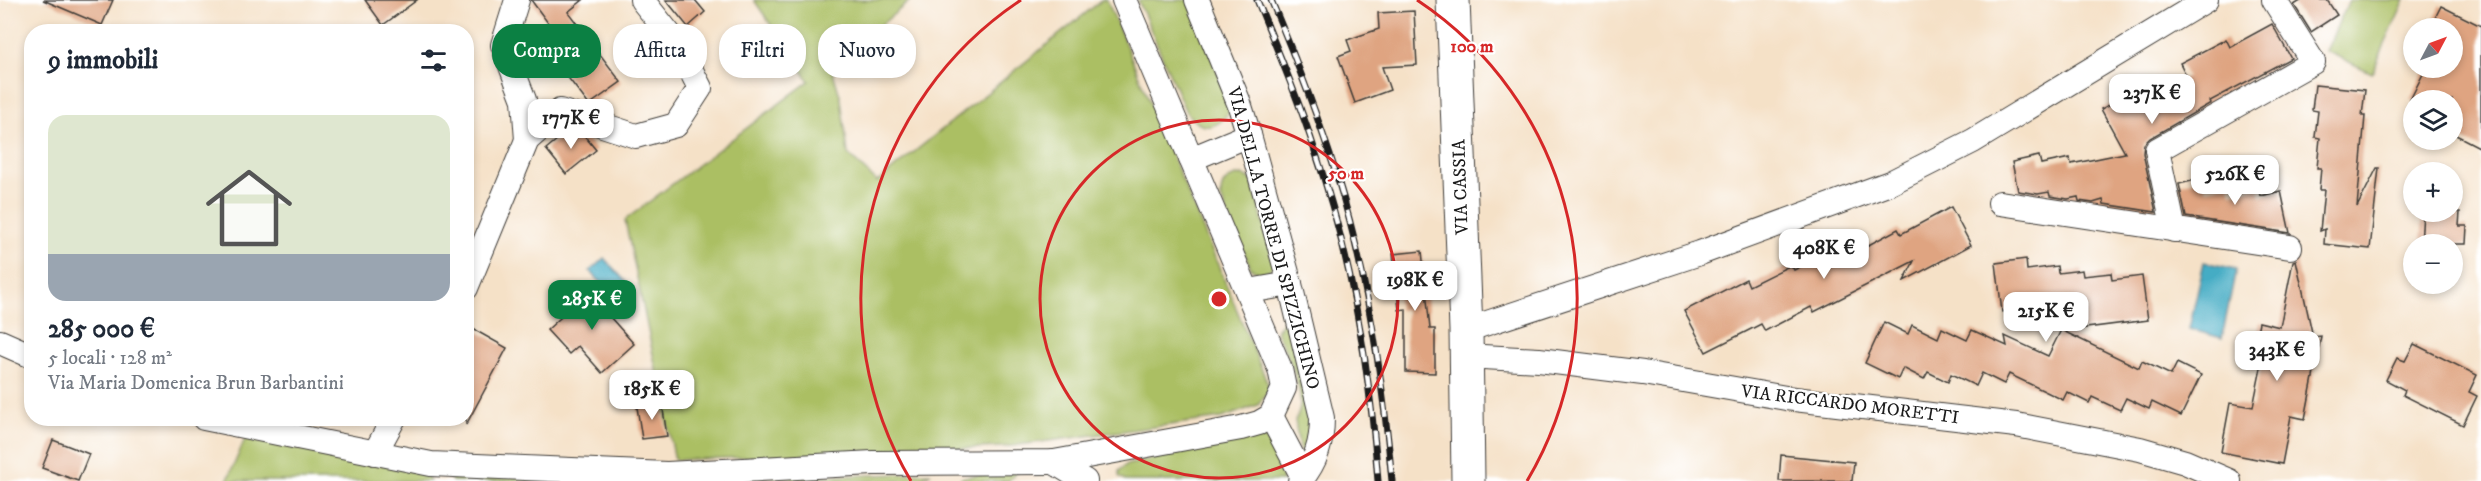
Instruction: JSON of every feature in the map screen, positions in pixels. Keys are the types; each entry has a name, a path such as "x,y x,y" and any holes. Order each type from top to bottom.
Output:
{"main road":[{"name":"VIA CASSIA","path":"1453,0 1466,343 1468,481"}],"street":[{"path":"517,0 503,45 524,100 527,140"},
{"path":"474,265 527,140 560,111 636,136 676,125 700,88 678,45 642,0"},
{"name":"VIA DELLA TORRE DI SPIZZICHINO","path":"1124,0 1249,291 1280,369 1284,388 1271,416"},
{"name":"VIA DELLA TORRE DI SPIZZICHINO","path":"1197,0 1239,103 1249,135 1290,284 1322,418 1322,438 1317,455 1302,479"},
{"path":"1466,343 1890,183 1973,141 2206,0"},
{"path":"2174,230 2157,150 2313,62 2274,0"},
{"path":"1191,159 1249,135"},
{"path":"2000,203 2290,247"},
{"path":"1249,291 1290,284"},
{"path":"0,342 24,352"},
{"name":"VIA RICCARDO MORETTI","path":"1466,343 1549,361 1642,373 1786,398 2016,425 2140,449 2185,462 2229,481"},
{"path":"243,426 431,464 667,474 873,463 1054,462 1241,428 1259,423 1271,416 1302,479"},
{"path":"375,453 390,426"},
{"path":"1030,481 1054,462"},
{"path":"1054,462 1085,481"}],"green space":[{"path":"754,0 911,0 882,24 818,24 818,78 835,78 841,99 848,154 877,182 1102,0 1107,0 1270,389 1258,405 1222,418 1003,447 675,460 625,220 809,81 806,77 806,24 770,24"},
{"path":"1138,0 1191,0 1231,108 1220,122 1215,125 1203,125 1185,110"},
{"path":"2349,0 2405,0 2372,73 2326,51"},
{"path":"1242,175 1252,180 1274,264 1263,273 1251,268 1221,198 1222,188 1226,181"},
{"path":"1282,322 1288,322 1313,429 1305,456 1299,448 1295,420 1299,411 1299,388 1291,363 1276,331"},
{"path":"1255,436 1270,441 1278,451 1282,481 1126,481 1119,476 1119,471 1126,465"},
{"path":"245,439 425,472 430,481 227,481"},
{"path":"1019,470 1008,481 958,481 964,477"},
{"path":"447,472 607,481 452,481"},
{"path":"931,473 917,481 700,481"}],"water":[{"path":"604,258 627,283 613,295 590,271"},
{"path":"2204,262 2236,269 2222,338 2189,329"}],"building":[{"path":"43,0 113,0 102,24"},
{"path":"365,0 417,0 384,24"},
{"path":"531,0 583,0 568,12 577,24 549,24"},
{"path":"666,0 695,0 705,12 691,24 686,24"},
{"path":"2302,0 2327,0 2337,15 2311,32 2294,5"},
{"path":"2441,6 2481,26 2481,148 2463,139 2463,90 2415,90 2421,78 2463,78 2463,18 2435,18"},
{"path":"1414,11 1417,65 1382,67 1390,90 1355,103 1338,56 1351,51 1347,40 1379,29 1378,13"},
{"path":"2272,24 2291,58 2210,101 2211,103 2150,138 2144,144 2143,153 2156,212 2104,204 2103,200 2093,203 2079,201 2078,197 2068,199 2050,196 2049,192 2038,194 2018,191 2012,162 2039,156 2041,164 2070,158 2071,164 2125,153 2101,109 2147,85 2153,96 2187,77 2180,63 2226,39 2230,47"},
{"path":"601,56 613,71 613,78 618,78 621,82 589,105 568,78 601,78"},
{"path":"2315,85 2365,90 2357,207 2379,168 2370,249 2324,244 2325,229 2320,231 2324,190 2319,190 2321,168 2317,168 2320,138 2315,137 2318,111 2312,110"},
{"path":"570,129 583,134 596,150 566,174 546,149"},
{"path":"2204,178 2206,189 2229,184 2231,193 2259,187 2261,196 2281,191 2290,233 2186,217 2179,184"},
{"path":"1951,207 1971,245 1904,281 1914,261 1814,312 1811,307 1765,331 1761,324 1706,352 1684,311 1746,279 1749,286 1791,265 1794,270 1847,244 1852,254 1898,229 1901,234"},
{"path":"2422,222 2459,222 2459,226 2467,226 2466,244 2463,244 2463,234 2422,234"},
{"path":"1422,251 1430,329 1435,329 1435,373 1406,372 1406,309 1399,310 1393,254"},
{"path":"2026,259 2027,270 2057,266 2058,273 2082,270 2083,276 2111,273 2112,280 2142,276 2148,320 2063,331 2139,368 2142,361 2171,375 2177,363 2201,375 2181,416 2152,402 2149,409 2126,398 2120,410 2092,397 2089,403 2067,392 2063,400 2009,374 2004,384 1982,373 1976,386 1951,374 1948,382 1928,372 1924,379 1903,368 1898,379 1865,363 1884,322 1908,334 1912,325 1938,338 1942,328 1967,340 1972,330 2007,346 2005,336 2048,356 2061,330 2057,305 2002,312 1996,263"},
{"path":"2296,260 2313,337 2321,336 2305,419 2291,416 2282,464 2221,452 2230,403 2253,407 2263,358 2252,356 2259,322 2280,327 2293,261"},
{"path":"595,286 617,310 610,317 634,344 602,373 578,346 569,354 547,330"},
{"path":"474,330 507,348 474,410"},
{"path":"2414,344 2477,375 2469,392 2477,396 2463,425 2403,395 2405,390 2386,380 2397,358 2405,361"},
{"path":"662,403 667,436 642,439 637,407"},
{"path":"53,440 89,454 78,481 42,468"},
{"path":"1781,455 1854,462 1852,481 1779,481"}],"railway":[{"path":"1257,0 1303,115 1340,234 1358,315 1375,439 1378,481"},
{"path":"1271,0 1315,112 1349,217 1373,329 1392,481"}]}
